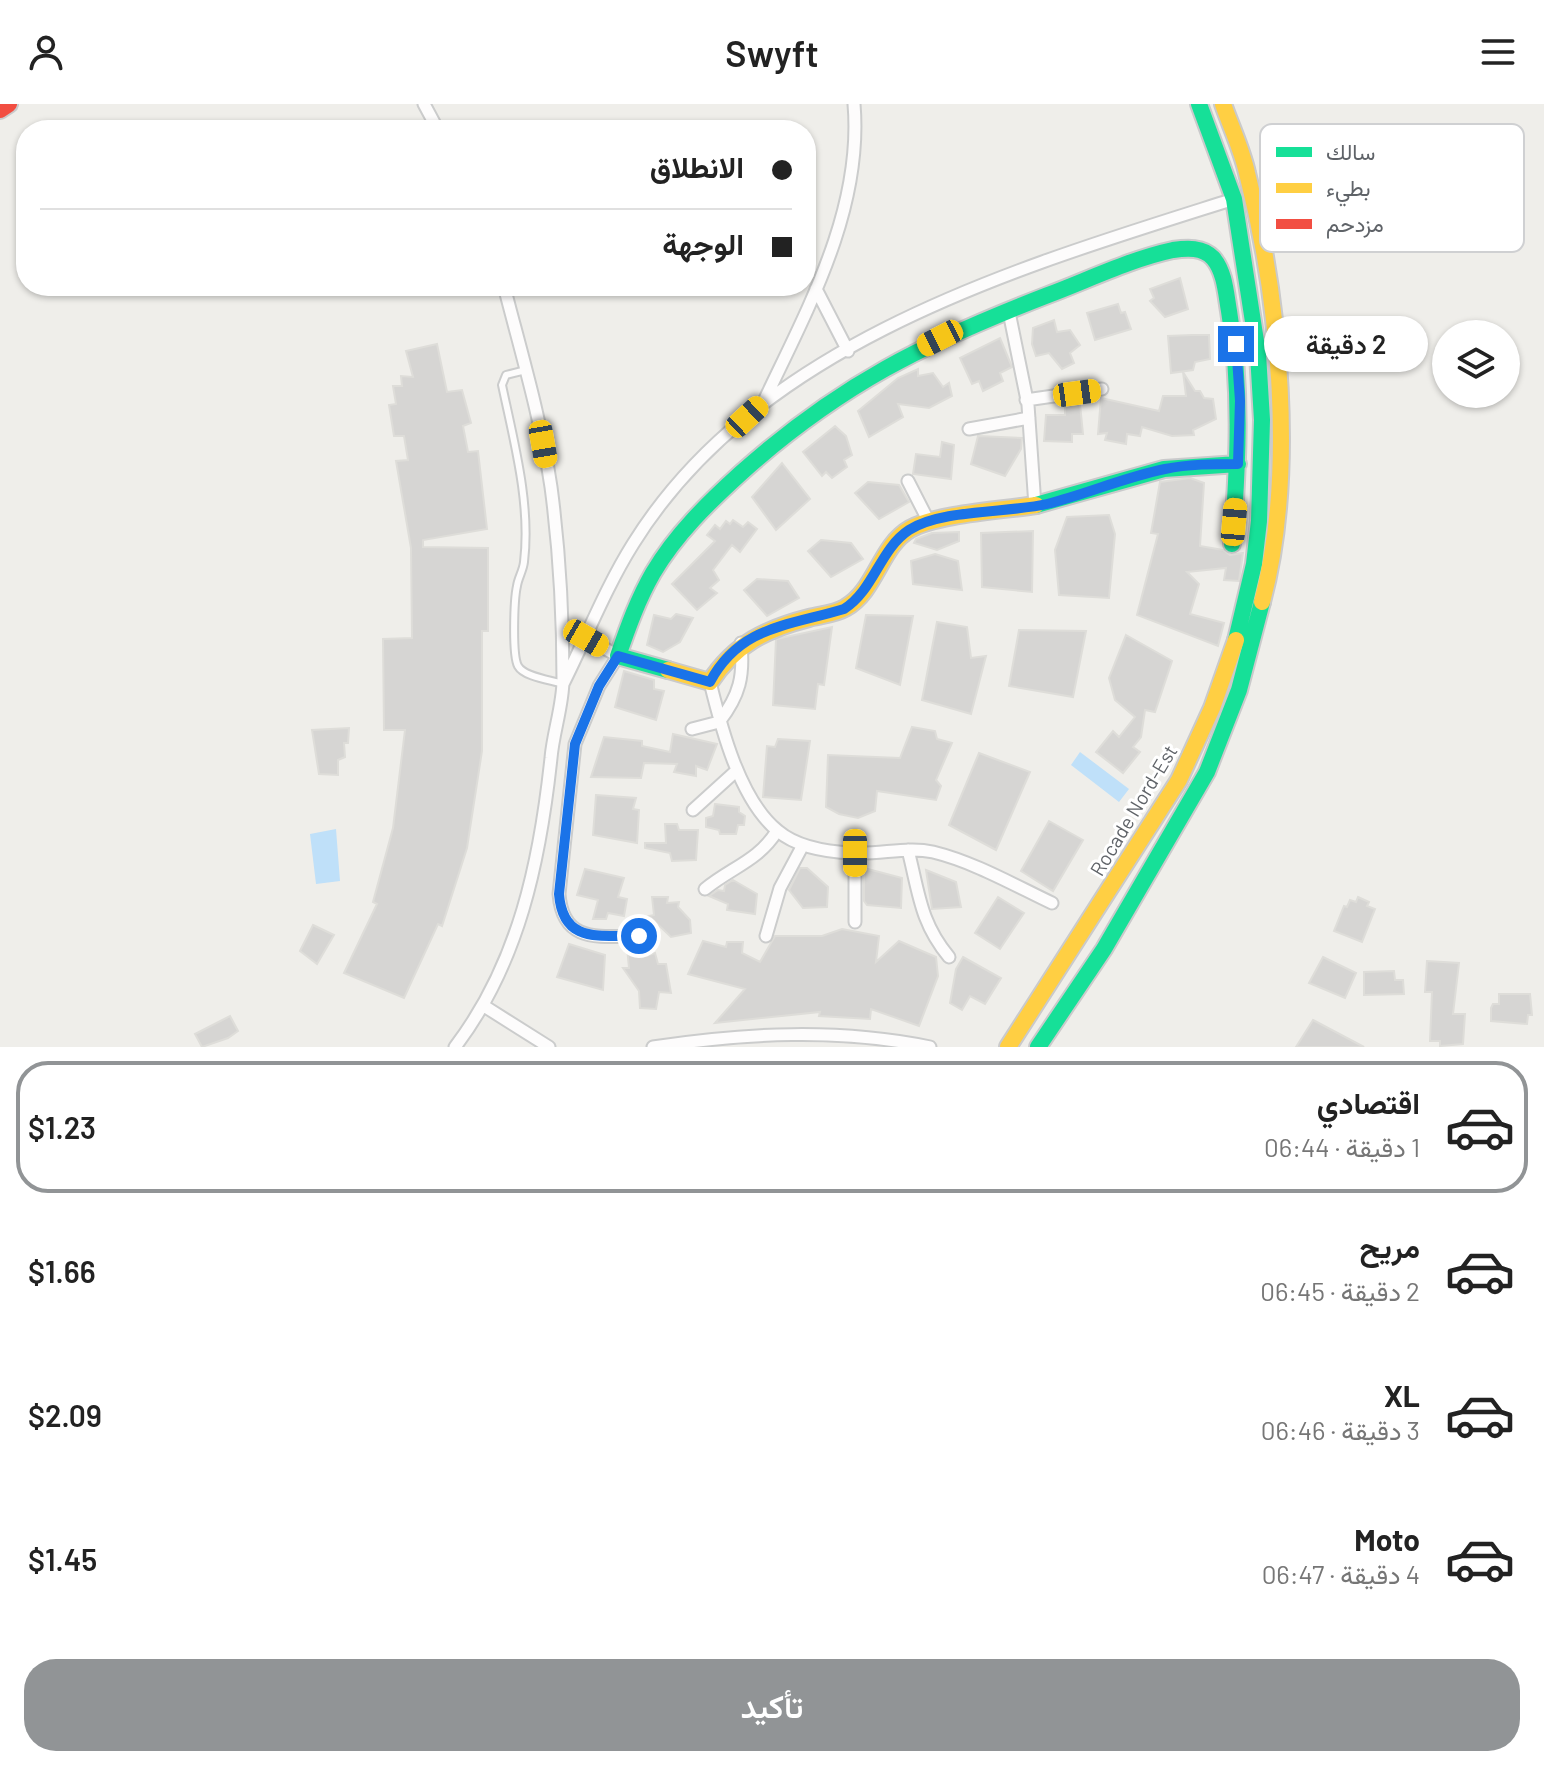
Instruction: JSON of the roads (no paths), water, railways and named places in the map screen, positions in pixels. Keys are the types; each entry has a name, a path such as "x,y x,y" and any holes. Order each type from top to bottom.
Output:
{"main road":[{"path":"0,110 9,104"},
{"name":"Rocade Nord-Est","path":"1008,1047 1179,780 1212,708 1234,647 1254,564 1259,521 1262,420 1250,291 1234,199 1199,104"},
{"path":"1223,104 1247,171 1260,235"},
{"path":"1232,544 1238,464 1240,401 1236,344 1224,285 1211,255 1189,249 1160,253 940,338 873,373 788,433 708,502 655,565 638,598 618,656 710,682 740,643 760,633 844,609 865,591 898,539 910,529 929,522 1035,506 1164,469 1238,464"},
{"path":"1038,1047 1104,949 1207,772 1239,690 1274,559 1281,452 1273,329 1263,252"}],"street":[{"path":"848,351 816,289 833,245 847,190 853,153 854,104"},
{"path":"563,684 633,544 658,509 710,450 765,400 888,327 990,280 1234,199"},
{"path":"455,1047 484,1006 515,932 535,869 545,822 551,755 563,684 554,513 526,370 507,296"},
{"path":"765,400 813,296"},
{"path":"1009,312 1029,418 1035,506"},
{"path":"1026,400 1102,389"},
{"path":"969,429 1029,418"},
{"path":"908,481 929,522"},
{"path":"586,638 618,656 599,686 575,744 559,894 561,912 568,925 582,933 639,936"},
{"path":"692,729 719,722 739,693 742,680 740,643"},
{"path":"710,682 719,722 736,771 777,831 803,845 855,853 908,850 953,858 1052,903"},
{"path":"693,810 736,771"},
{"path":"705,889 726,872 758,856 777,831"},
{"path":"766,936 780,888 803,845"},
{"path":"908,850 924,920 949,957"},
{"path":"855,853 855,922"},
{"path":"484,1006 549,1047"},
{"path":"653,1047 806,1034 892,1039 930,1047"}],"lane":[{"path":"526,370 506,375 502,385 521,483 524,518 524,563 517,584 517,665 524,673 563,684"}],"water":[{"path":"1080,752 1129,789 1119,802 1071,765"},
{"path":"336,829 340,881 316,884 310,834"}]}
